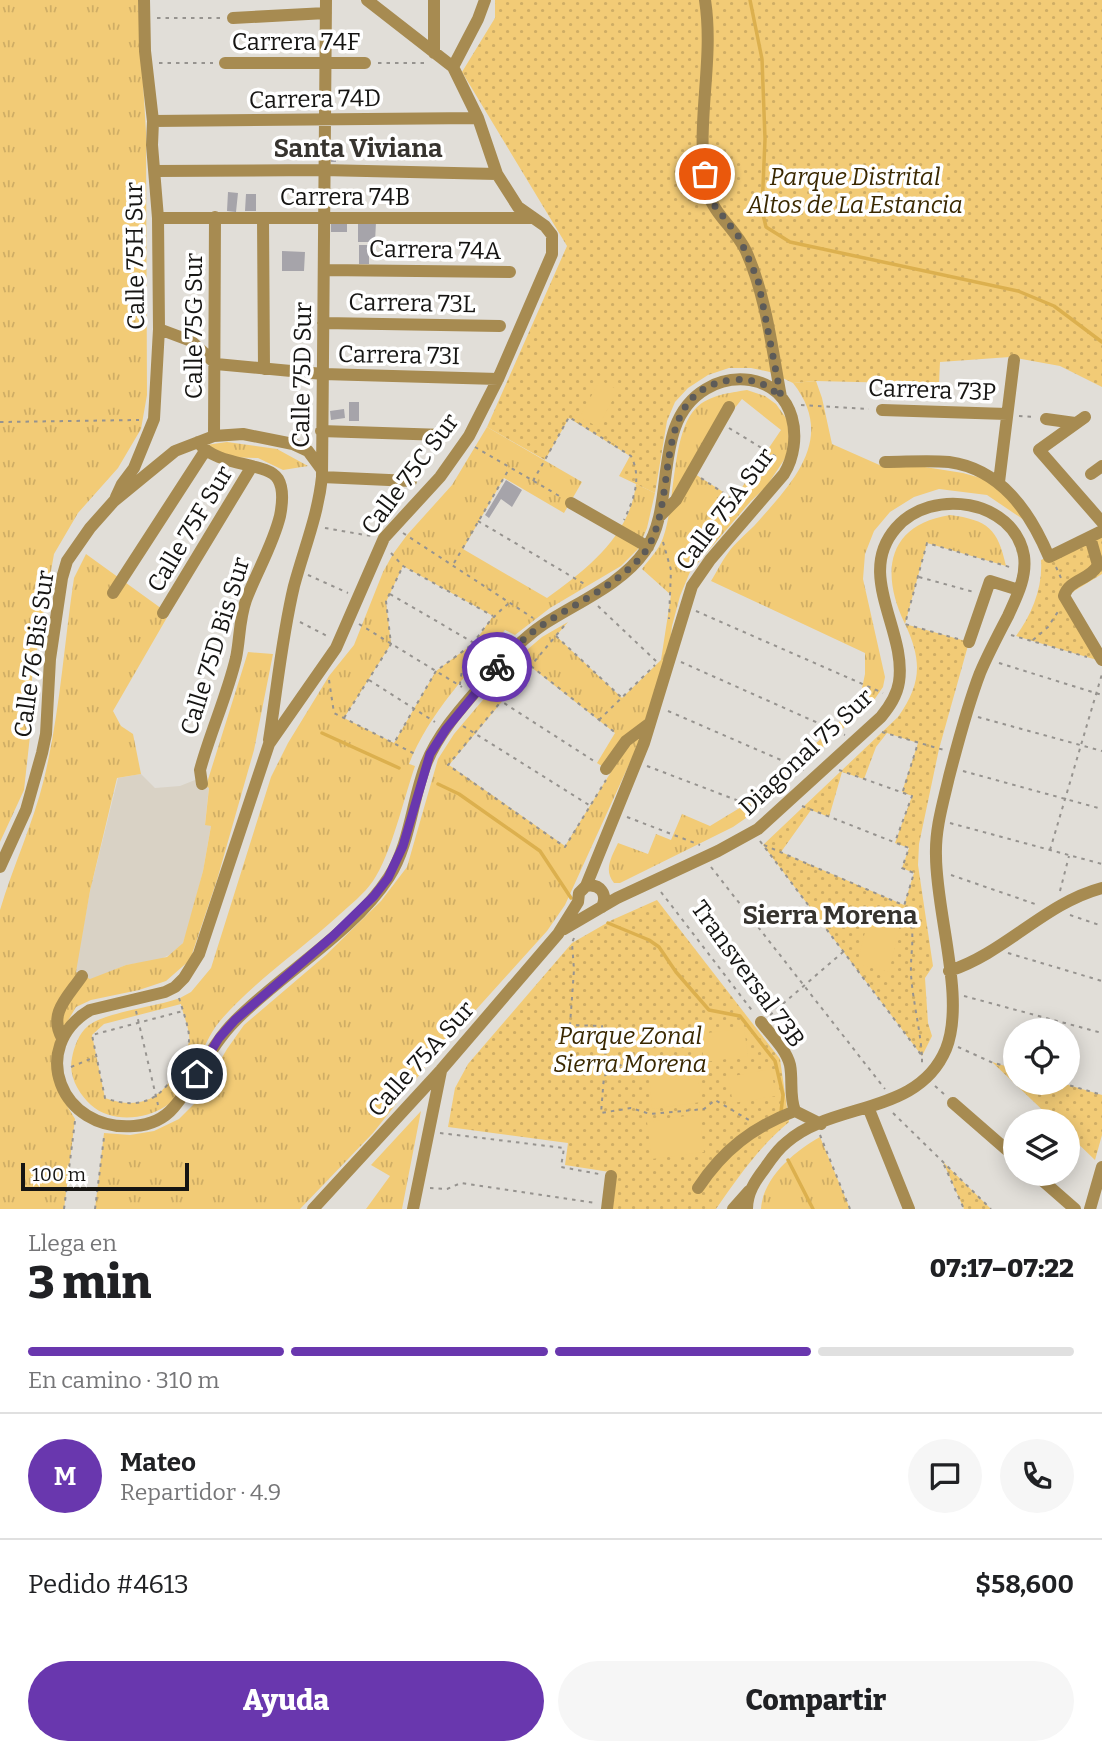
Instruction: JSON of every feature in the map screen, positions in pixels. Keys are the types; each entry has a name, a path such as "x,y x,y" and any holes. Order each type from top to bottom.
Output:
{"street":[{"name":"Calle 75H Sur","path":"114,502 122,484 134,468 154,419 159,329 158,218 144,0"},
{"path":"366,0 450,65 478,19 485,0"},
{"path":"433,0 434,53"},
{"path":"705,0 709,26 703,145 705,174 711,201 739,237 758,280 783,401"},
{"path":"233,18 326,7"},
{"name":"Calle 75D Sur","path":"268,744 290,603 313,526 322,474 326,7"},
{"name":"Carrera 74F","path":"225,63 365,63"},
{"name":"Calle 75C Sur","path":"175,987 192,967 207,935 268,744 328,663 382,542 440,477 465,442 498,379 552,254 552,235 545,226 517,207 497,174 478,118 450,65"},
{"name":"Carrera 74D","path":"153,121 478,118"},
{"path":"155,171 323,170 497,174"},
{"name":"Calle 75G Sur","path":"214,436 215,217"},
{"name":"Carrera 74B","path":"158,218 532,218"},
{"path":"262,218 264,369"},
{"name":"Carrera 74A","path":"324,270 510,272"},
{"name":"Carrera 73L","path":"323,323 500,326"},
{"path":"159,329 191,341 216,364"},
{"path":"999,482 1014,360"},
{"name":"Carrera 73I","path":"216,364 323,374 498,379"},
{"path":"175,987 90,1010 81,1015 65,1034 57,1053 58,1072 64,1092 76,1110 92,1120 106,1124 137,1126 150,1124 161,1118 177,1103 219,1038 235,1020 333,936 374,896 388,878 403,846 428,760 450,725 477,691 511,652 544,624 624,573 648,547 657,523 678,418 688,403 710,387 726,381 752,380 771,388 783,401"},
{"name":"Calle 75A Sur","path":"596,889 599,855 650,722 667,656 684,606 701,572 790,465 796,442 794,420 783,401"},
{"path":"657,523 676,500 729,407"},
{"name":"Carrera 73P","path":"882,410 1007,414"},
{"path":"1046,418 1080,420 1040,450 1102,523"},
{"path":"321,431 444,435"},
{"path":"113,593 201,446 214,436 243,434 293,444 308,451 322,474 411,481"},
{"path":"114,502 175,452 201,446 230,462 252,466"},
{"path":"885,462 946,462 978,468 999,482 1017,501 1037,530 1049,557 1102,531"},
{"name":"Calle 75D Bis Sur","path":"202,784 200,770 236,657 240,621 279,519 279,480 274,475 252,466"},
{"name":"Calle 75F Sur","path":"163,613 252,466"},
{"path":"1091,474 1102,466"},
{"name":"Calle 76 Bis Sur","path":"0,867 26,810 42,753 46,734 51,659 62,578 67,561 90,528 114,502"},
{"path":"571,503 648,547"},
{"name":"Diagonal 75 Sur","path":"592,912 629,891 719,852 753,832 881,717 894,698 899,682 899,668 879,573 880,556 896,527 912,514 940,505 974,506 1001,519 1012,529 1018,540"},
{"path":"733,1209 788,1141 818,1125 887,1100 924,1080 938,1064 948,1042 953,1018 952,993 936,870 939,820 967,714 986,660 1019,590 1024,571 1024,555 1018,540 1037,530"},
{"path":"1090,537 1098,565 1091,574 1069,587 1064,596 1100,660"},
{"path":"969,642 990,581 1019,590"},
{"path":"608,770 626,741 650,722"},
{"path":"949,971 994,949 1080,896 1102,888"},
{"path":"596,889 605,899 592,912 582,910 578,902 579,893 596,889"},
{"name":"Diagonal 75 Sur","path":"596,889 629,891"},
{"name":"Calle 75A Sur","path":"313,1209 441,1070 558,934 578,902"},
{"name":"Calle 75A Sur","path":"558,934 592,912"},
{"path":"65,1034 55,1026 58,1010 82,976"},
{"name":"Transversal 73B","path":"761,1022 785,1053 789,1063 795,1111"},
{"path":"413,1209 441,1070"},
{"path":"953,1103 1003,1147"},
{"path":"868,1107 909,1209"},
{"path":"698,1188 727,1150 759,1127 795,1111 818,1125"},
{"path":"1090,1209 1102,1167"},
{"path":"607,1207 611,1176"},
{"path":"1049,1186 1075,1209"},
{"path":"747,1209 751,1188"}],"path":[{"path":"144,18 233,18"},
{"name":"Carrera 74F","path":"146,63 225,63"},
{"name":"Carrera 74F","path":"365,63 450,65"},
{"name":"Carrera 73P","path":"783,401 882,410"},
{"name":"Carrera 73P","path":"1007,414 1046,418"},
{"path":"533,481 569,418 631,456 637,477 635,495 620,531"},
{"path":"0,422 154,419"},
{"path":"722,424 790,465"},
{"path":"465,442 571,503"},
{"path":"453,565 510,468"},
{"path":"695,475 752,512"},
{"path":"478,521 592,594 667,656 857,740"},
{"path":"657,523 671,570 668,624"},
{"path":"313,526 382,542 403,566 493,616"},
{"path":"394,526 544,624"},
{"path":"969,642 905,624 927,543 1024,571"},
{"path":"344,719 391,643 386,601 403,566"},
{"path":"918,576 985,595"},
{"path":"320,580 358,597"},
{"path":"390,594 474,643"},
{"path":"460,685 460,673 474,643 493,616 510,602"},
{"path":"684,606 894,698"},
{"path":"349,618 460,685 502,701 608,770 565,846 449,765 475,733 502,701 556,636 568,622"},
{"path":"306,625 339,643"},
{"path":"1000,631 1100,660"},
{"path":"556,636 622,698"},
{"path":"394,743 436,671 474,643"},
{"path":"599,720 667,656"},
{"path":"986,660 1102,695"},
{"path":"328,663 334,713 428,760"},
{"path":"531,666 626,741"},
{"path":"1050,850 1102,674"},
{"path":"369,679 414,709 475,733 590,806"},
{"path":"655,706 823,771 912,796 895,843"},
{"path":"967,714 1102,751"},
{"path":"870,728 955,753"},
{"path":"902,793 919,743"},
{"path":"636,762 775,815"},
{"path":"952,768 1102,809"},
{"path":"789,801 909,848 902,868 914,873 904,906"},
{"path":"616,813 719,852"},
{"path":"939,820 1102,864"},
{"path":"753,832 922,1056"},
{"path":"763,845 904,906 912,922 911,975 918,1014 924,1080 953,1103"},
{"path":"1055,910 1069,855"},
{"path":"704,858 804,985 887,1100 991,1209"},
{"path":"936,870 1102,926"},
{"name":"Transversal 73B","path":"653,881 761,1022"},
{"path":"592,912 572,943 574,970 570,1025 602,1026 606,1059 630,1059 604,1076 601,1113 631,1108 650,1114 704,1109 715,1100 759,1127"},
{"path":"994,949 1102,981"},
{"path":"761,1022 843,952"},
{"path":"175,987 183,1011 190,1040 175,1074 156,1096 144,1102 129,1105 105,1098 92,1035 183,1011"},
{"path":"952,993 1102,1032"},
{"path":"134,1000 161,1118"},
{"path":"948,1042 1003,1065"},
{"path":"58,1072 96,1057"},
{"path":"1080,1088 1102,1095"},
{"path":"64,1209 76,1110"},
{"path":"95,1209 106,1124"},
{"path":"818,1125 850,1209"},
{"path":"428,1131 564,1148 561,1167 611,1176"},
{"path":"943,1161 964,1209"},
{"path":"418,1186 439,1190 461,1183 607,1207"}],"shaded area":[{"path":"141,774 155,788 180,786 195,780 209,787 205,824 211,826 203,871 188,929 183,943 175,952 159,960 126,965 90,980 75,972 90,891 118,778"}],"green space":[{"path":"0,0 138,0 146,132 147,395 141,429 118,468 78,513 54,554 32,678 32,718 24,790 0,842"},
{"name":"Parque Distrital Altos de La Estancia","path":"495,0 1102,0 1102,387 1060,366 1010,357 940,362 939,384 816,381 793,383 770,372 751,368 729,368 708,375 688,388 675,402 667,421 655,493 619,476 630,456 569,418 545,460 487,427 567,246 462,72 495,18"},
{"path":"600,380 618,390 598,427 580,417"},
{"path":"816,381 832,444 884,467 925,467 988,480 1010,498 1024,520 987,495 939,489 914,497 890,512 874,531 865,554 863,579 885,677 883,687 874,700 746,818 620,883 614,883 609,868 618,843 648,854 656,834 671,840 682,814 710,826 756,798 847,715 861,693 865,653 711,581 731,549 795,477 810,442 811,423 806,403 793,383"},
{"path":"747,390 765,396 776,404 788,421 789,442 786,457 766,487 690,572 672,626 669,652 637,747 565,905 547,931 436,1054 373,1133 300,1209 95,1209 104,1133 130,1135 154,1131 179,1119 195,1103 244,1025 326,955 381,901 407,867 438,759 454,734 521,655 542,637 568,622 556,636 622,698 661,660 671,595 642,569 663,538 682,434 696,408 707,400","holes":["742,399 781,430 734,499 695,474 722,424","531,667 615,733 597,763 611,772 565,846 449,765"]},
{"path":"487,427 582,482 564,513 504,478 463,549 547,598 577,576 615,536 632,503 636,484 655,493 647,528 638,549 621,566 550,608 515,635 505,630 439,710 417,745 409,764 415,766 391,842 380,870 365,890 262,980 220,1021 190,1077 166,1106 158,1111 128,1118 99,1111 82,1096 73,1078 72,1058 80,1036 88,1026 106,1017 180,998 191,992 211,968 271,777 288,743 329,676 354,645 383,572 393,554 452,485","holes":["403,566 493,616 474,643 436,671 394,743 344,718 391,644 386,602","181,1004 189,1042 167,1085 159,1093 141,1102 118,1102 105,1098 92,1035 104,1024"]},
{"path":"227,442 277,449 308,466 283,470 258,458 225,457 206,445"},
{"path":"950,515 974,520 989,528 999,543 1006,566 927,543 905,624 893,586 894,554 901,540 913,529 929,520"},
{"path":"1102,531 1102,574 1061,599 1097,660 1016,636 1035,600 1041,560"},
{"path":"86,554 169,614 113,711 121,726 133,734 141,774 117,778 90,891 76,972 90,979 126,965 167,957 183,943 203,871 211,826 205,825 209,788 206,786 248,652 273,654 254,750 217,880 190,960 166,981 91,1000 76,1007 56,1041 60,1094 75,1119 64,1209 0,1209 0,910 44,779 58,704 74,578"},
{"path":"905,624 969,642 939,749 919,844 918,865 933,966 925,978 928,1023 932,1036 922,1056 763,845 898,717 912,693 917,671 911,637","holes":["887,733 918,743 902,792 912,796 895,843 909,848 902,868 914,873 904,905 781,852 811,810 829,817 842,772 864,779 876,747"]},
{"name":"Parque Zonal Sierra Morena","path":"657,900 780,1059 789,1122 759,1152 716,1209 612,1209 616,1173 565,1165 568,1143 448,1127 455,1088 468,1064 572,943 612,920"},
{"path":"869,916 900,924 889,972 857,964"},
{"path":"744,1028 748,1056 704,1062 700,1034"},
{"path":"992,1062 1003,1065 1003,1072"},
{"path":"697,1066 701,1102 652,1109 649,1073"},
{"path":"771,1069 776,1096 733,1103 728,1077"},
{"path":"1080,1088 1102,1095 1102,1135 1095,1160 1080,1146 1080,1109 1041,1109 1027,1095 1080,1095"},
{"path":"421,1111 402,1209 366,1209 390,1176 371,1165"},
{"path":"699,1114 704,1152 652,1159 647,1122"},
{"path":"820,1137 850,1209 761,1209 768,1186 782,1166"},
{"path":"943,1162 991,1209 964,1209"}],"building":[{"path":"331,151 336,151 336,162 331,162"},
{"path":"228,192 238,193 236,212 227,211"},
{"path":"246,194 256,194 256,211 245,211"},
{"path":"331,221 347,221 347,232 331,232"},
{"path":"358,222 376,222 375,242 358,242"},
{"path":"359,245 369,245 369,264 359,264"},
{"path":"282,251 305,252 304,271 282,271"},
{"path":"349,402 359,402 359,421 349,421"},
{"path":"344,409 345,418 331,420 330,411"},
{"path":"506,480 522,490 512,507 501,499 489,518 485,515"}],"waterway":[{"path":"750,0 762,59 765,139 762,210 766,227 790,242 1018,291 1054,306 1102,342"},
{"path":"322,733 399,768"},
{"path":"438,784 459,794 540,851 571,898"},
{"path":"608,923 659,947 676,972 709,1010 740,1016 775,1061 783,1095 781,1112"},
{"path":"788,1160 813,1209"}],"way so far":[{"path":"497,667 529,635 615,580 648,547 656,528 678,418 694,397 718,383 742,379 760,382 781,397 758,280 739,237 711,201 705,174"}],"district":[{"name":"Santa Viviana","path":"358,148"},
{"name":"Sierra Morena","path":"830,915"}],"route":[{"path":"197,1074 219,1038 235,1020 333,936 374,896 388,878 403,846 430,754 446,729 497,667"}]}
